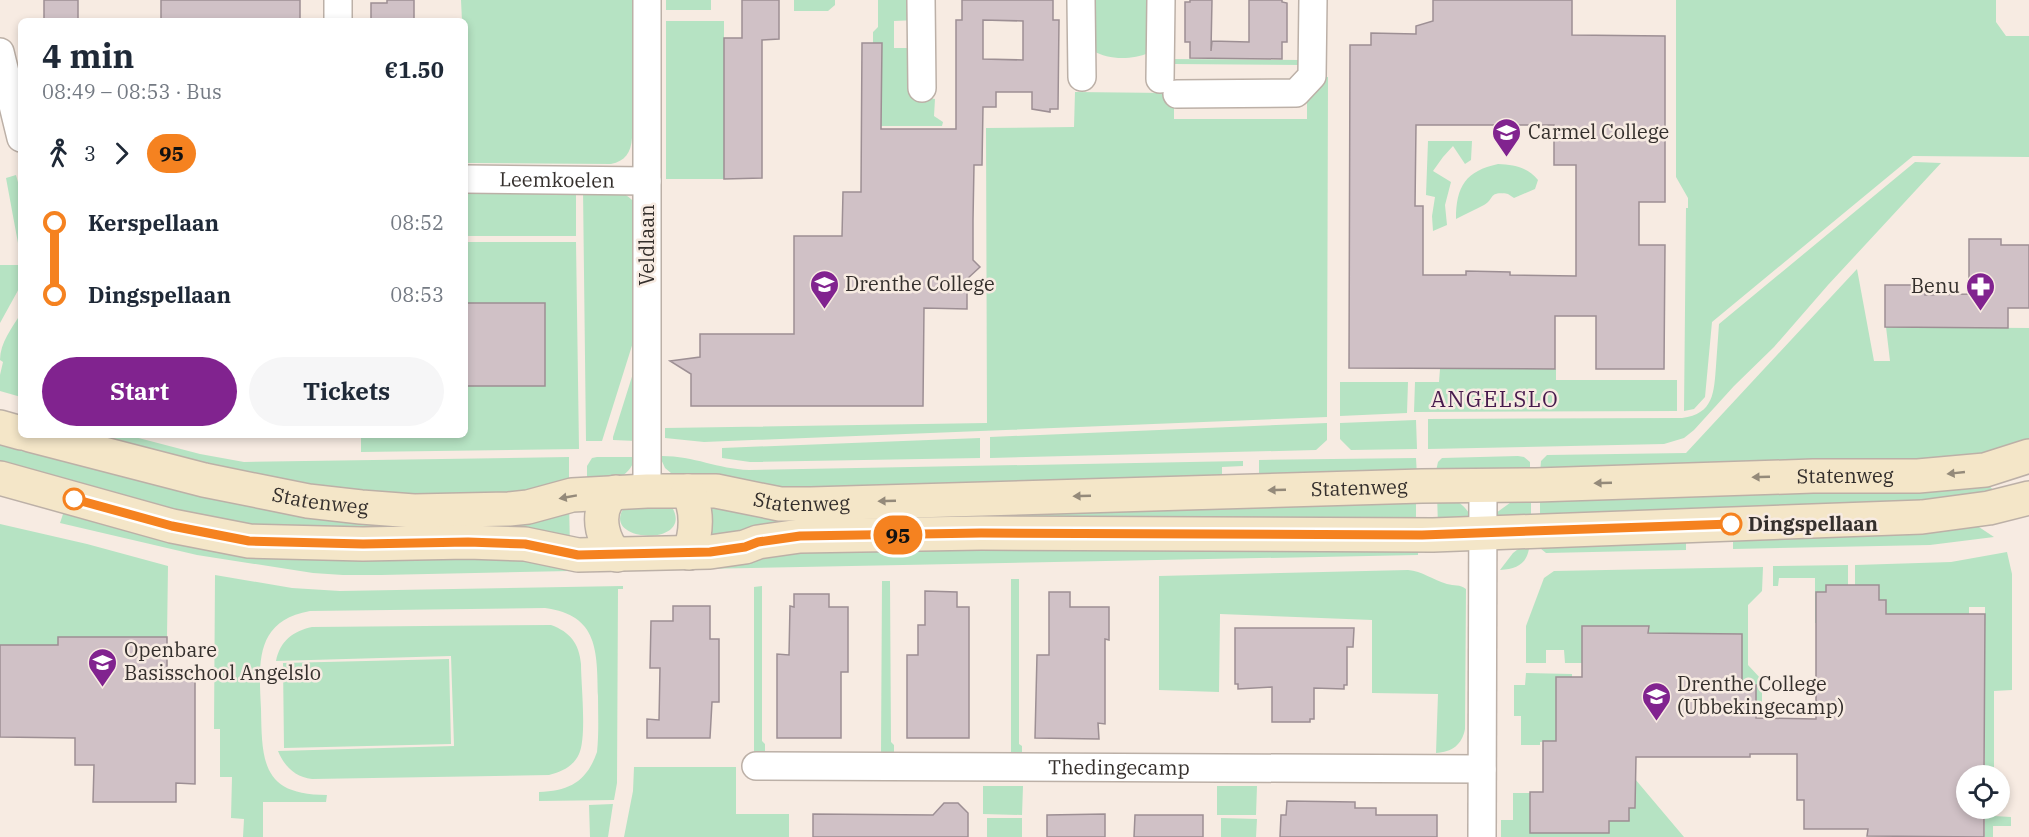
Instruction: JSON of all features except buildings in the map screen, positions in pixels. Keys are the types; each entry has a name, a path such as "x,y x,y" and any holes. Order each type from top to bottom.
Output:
{"street":[{"path":"338,0 338,18"},
{"name":"Veldlaan","path":"632,491 648,181 647,0"},
{"path":"921,0 922,88"},
{"path":"1081,0 1082,77"},
{"path":"1161,0 1168,86 1296,93 1312,76 1313,0"},
{"path":"0,52 18,126"},
{"name":"Leemkoelen","path":"468,179 648,181"},
{"path":"0,427 18,432"},
{"name":"Statenweg","path":"42,438 204,480 308,501 414,511 510,509 528,507 572,495 632,491 716,491 780,504 801,504 1813,476 1918,476 1985,470 2029,456"},
{"name":"Statenweg","path":"0,478 172,526 249,541 363,544 497,542 525,544 578,555 729,550 758,542 800,536 981,533 1398,535 1922,517 1989,508 2029,498"},
{"path":"1482,837 1483,485"},
{"path":"617,555 608,548 604,539 602,511 607,500 632,491"},
{"path":"688,491 695,506 696,522 694,541 689,553"},
{"name":"Thedingecamp","path":"756,766 1482,770"}],"green space":[{"path":"461,0 639,0 639,138 632,138 626,156 611,164 468,163 468,18 462,18"},
{"path":"666,0 711,0 711,10 666,10"},
{"path":"794,0 835,0 835,5 828,11 794,11"},
{"path":"878,0 917,0 917,20 894,21 894,48 916,48 930,98 935,99 934,116 943,122 942,126 881,126 882,44 873,43 873,32 878,27"},
{"path":"1090,0 1154,0 1148,53 1120,58 1094,51"},
{"path":"1676,0 1996,0 1996,22 2006,36 2029,36 2029,157 1913,156 1712,322 1705,397 1694,409 1684,411 1686,208 1688,208 1688,198 1676,177"},
{"path":"666,21 724,21 724,179 666,179"},
{"path":"1167,59 1302,60 1302,65 1174,64 1174,119 1307,119 1307,95 1324,77 1328,77 1327,417 704,442 665,438 665,428 987,423 986,128 1074,127 1075,92 1167,93"},
{"path":"1428,141 1472,141 1471,160 1465,164 1453,146 1433,171 1451,182 1445,205 1447,225 1433,231 1432,216 1435,197 1426,195"},
{"path":"1915,162 1941,163 1774,347 1684,438 1664,444 1428,449 1428,419 1682,418 1701,412 1713,393 1719,324"},
{"path":"1498,164 1515,166 1530,172 1538,180 1535,189 1514,198 1508,194 1497,194 1484,205 1456,219 1458,197 1465,182 1478,171"},
{"path":"16,175 18,182 18,243 6,178"},
{"path":"468,189 576,190 576,236 468,236"},
{"path":"583,189 619,192 626,195 636,205 635,336 602,441 586,441"},
{"path":"468,242 576,242 579,449 361,452 361,438 468,438"},
{"path":"0,265 18,265 18,290 0,323"},
{"path":"1857,269 1874,361 1890,361 1886,327 2029,328 2029,444 1985,458 1540,473 1541,461 1547,455 1686,453"},
{"path":"18,318 18,396 0,391 3,362 0,360 4,342"},
{"path":"635,367 636,441 613,440 613,437"},
{"path":"1440,369 1556,369 1556,380 1677,380 1677,411 1414,412 1415,382 1439,382"},
{"path":"1340,382 1408,382 1407,413 1340,416"},
{"path":"1416,420 1417,449 1351,450 1340,439 1340,423"},
{"path":"1327,423 1327,440 1316,450 990,458 990,437"},
{"path":"0,433 199,485 569,503 570,547 258,535 0,471"},
{"path":"71,438 139,438 200,454 244,462 569,457 569,490 384,503"},
{"path":"980,438 980,458 750,462 722,458 722,448"},
{"path":"1518,456 1530,462 1530,473 1436,471 1438,462 1442,458"},
{"path":"635,457 628,471 617,479 587,487 587,466 592,458"},
{"path":"660,457 749,470 1243,461 1243,466 1222,467 1222,480 792,497 677,478 665,468"},
{"path":"1416,458 1417,476 1259,479 1259,460"},
{"path":"1987,483 1994,491 1994,498 1540,522 1540,497"},
{"path":"1416,491 1416,528 710,546 704,498"},
{"path":"1437,494 1460,503 1470,515 1468,521 1438,526"},
{"path":"1531,498 1531,521 1497,517 1496,513 1514,500"},
{"path":"626,505 672,507 676,520 671,529 660,534 646,536 633,533 623,527 620,518"},
{"path":"97,513 570,559 570,571 381,575 313,573 197,555 60,523 63,514"},
{"path":"0,524 168,566 167,637 58,637 58,645 0,645"},
{"path":"1978,524 1994,537 1930,545 1733,549 1733,535"},
{"path":"1686,535 1686,550 1546,553 1540,548 1539,540"},
{"path":"1530,540 1528,554 1522,563 1513,568 1500,570 1513,553"},
{"path":"1418,541 1418,555 595,571 752,551"},
{"path":"2007,552 2012,574 2012,690 1994,691 1994,765 1985,765 1985,607 1969,607 1969,614 1886,614 1886,600 1879,600 1855,585 1855,565 1951,562"},
{"path":"1848,565 1848,585 1826,585 1826,592 1816,592 1819,623 1815,623 1815,578 1779,578 1778,586 1773,586 1773,566"},
{"path":"1763,567 1762,591 1748,605 1748,665 1762,680 1762,712 1756,712 1756,685 1736,685 1648,641 1648,626 1583,626 1582,663 1565,663 1564,650 1546,650 1546,663 1526,663 1526,626 1544,578 1554,571"},
{"path":"1408,570 1466,589 1465,729 1459,743 1447,751 1436,753 1438,694 1372,693 1372,620 1220,614 1219,692 1159,690 1159,576"},
{"path":"215,575 292,588 340,591 623,586 623,589 618,589 617,783 614,800 539,801 539,792 568,787 582,777 597,752 598,696 595,651 585,627 576,619 563,612 545,608 310,611 292,616 278,624 269,635 261,661 261,728 265,760 270,772 278,782 289,789 327,795 326,802 263,802 263,837 243,837 244,819 231,818 232,777 220,777 220,729 214,729"},
{"path":"1011,579 1019,579 1019,744 1022,746 1022,753 1011,753"},
{"path":"882,581 890,581 891,742 894,745 894,753 881,753"},
{"path":"762,586 762,741 765,744 765,753 754,753 754,587"},
{"path":"551,625 563,631 576,644 581,664 583,736 579,754 570,766 562,770 549,775 312,779 295,773 280,756 278,751 454,746 451,656 276,661 284,643 299,631 312,627"},
{"path":"449,659 451,744 284,748 283,663"},
{"path":"1526,673 1572,674 1572,677 1556,677 1556,741 1540,742 1540,745 1521,745 1521,716 1514,716 1514,685 1525,685"},
{"path":"634,767 736,767 736,814 789,814 789,837 624,837 633,791"},
{"path":"1635,779 1684,837 1501,837 1501,820 1513,820 1513,793 1530,793 1530,833 1609,833 1609,821 1629,808 1635,808"},
{"path":"983,786 1023,786 1022,815 983,814"},
{"path":"1217,786 1257,786 1256,815 1217,815"},
{"path":"613,804 608,837 590,837 589,805"},
{"path":"2011,817 2011,826 1993,826 1993,837 1985,837 1985,819 2010,819"},
{"path":"987,818 1022,818 1022,837 987,837"},
{"path":"1221,818 1257,819 1256,837 1221,837"}],"bus line":[{"name":"95","path":"74,499 172,526 249,541 310,544 497,542 525,544 578,555 710,552 800,536 981,533 1422,535 1731,524"}],"place":[{"name":"Carmel College","path":"1507,158"},
{"name":"Drenthe College","path":"824,310"},
{"name":"Benu","path":"1981,312"},
{"name":"Dingspellaan","path":"1731,524"},
{"name":"Openbare Basisschool Angelslo","path":"103,688"},
{"name":"Drenthe College (Ubbekingecamp)","path":"1656,722"}],"district":[{"name":"ANGELSLO","path":"1495,399"}]}
